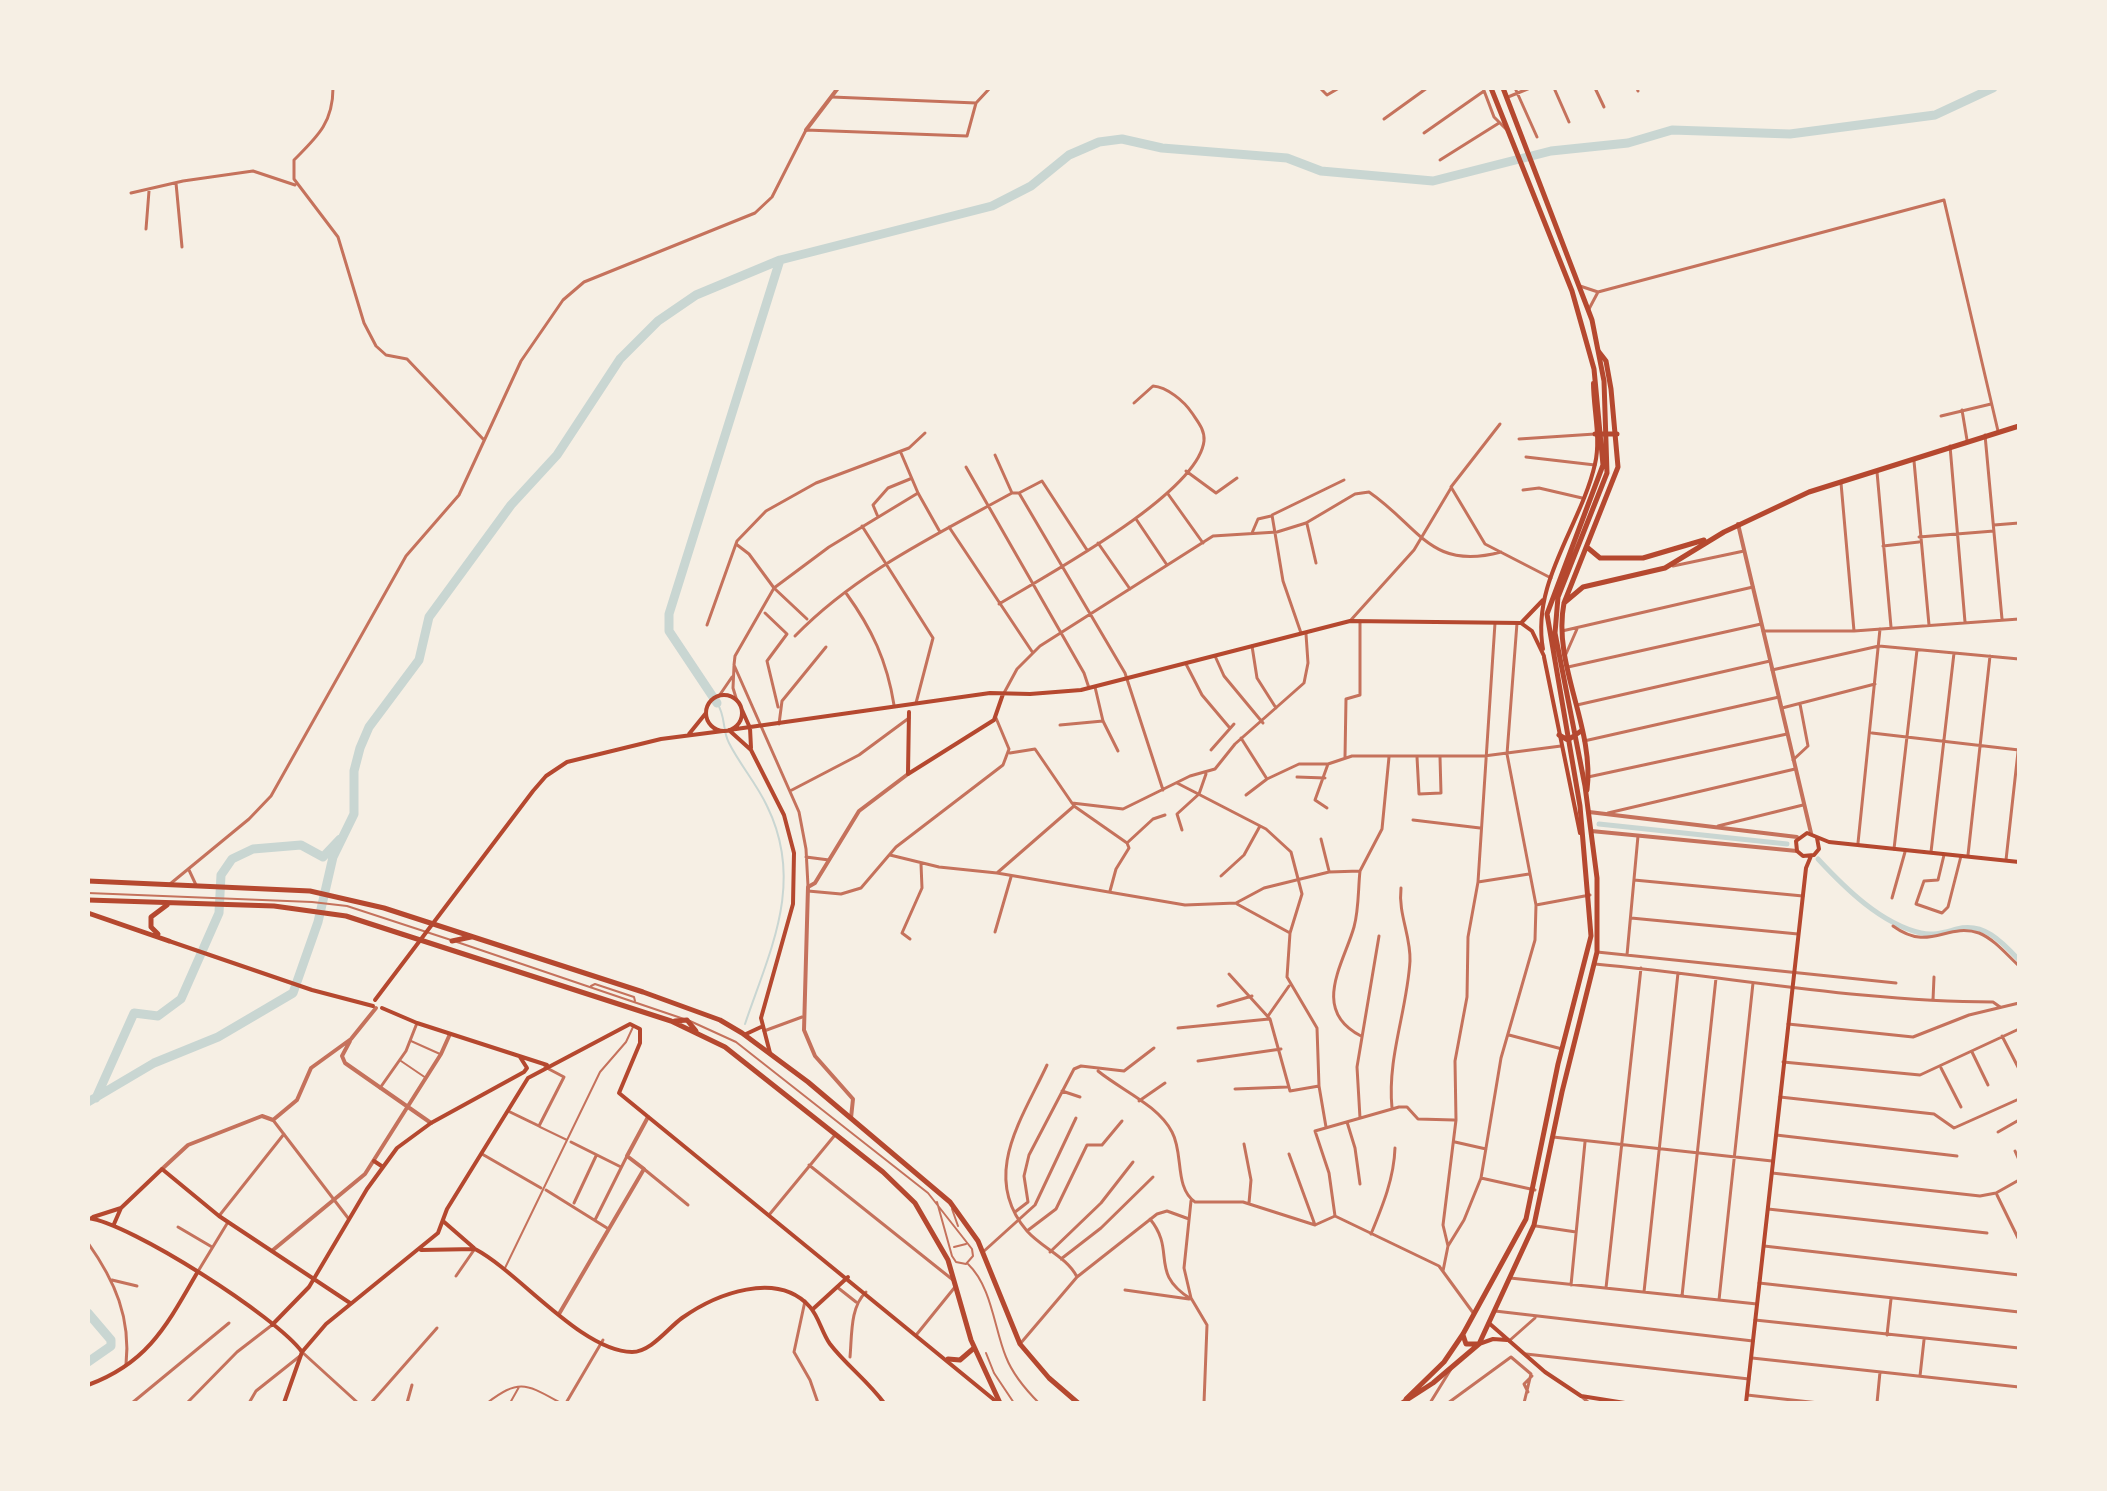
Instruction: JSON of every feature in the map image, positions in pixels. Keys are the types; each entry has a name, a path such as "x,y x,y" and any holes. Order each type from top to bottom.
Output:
{"main road":[{"path":"1402,1403 1452,1368 1479,1344 1490,1324 1507,1277 1534,1225 1597,952 1600,908 1586,795 1571,739 1547,614 1603,465 1599,352 1579,284 1503,88"},
{"path":"1402,1403 1444,1362 1463,1334 1526,1219 1535,1190 1562,1049 1587,959 1592,916 1558,632 1558,597 1607,473 1594,369 1579,311 1522,163 1510,132 1486,89"},
{"path":"1586,795 1588,777 1584,741 1566,654 1558,632 1564,603 1618,467 1617,434 1606,361 1599,352"},
{"path":"1564,603 1583,587 1665,568 1738,524 1840,480 2019,426"},
{"path":"1602,434 1617,434"},
{"path":"1584,849 1561,746 1541,628 1551,578 1595,465 1602,434"},
{"path":"1569,531 1576,534"},
{"path":"1588,548 1600,558 1643,558 1724,532"},
{"path":"1519,623 1545,598"},
{"path":"378,1005 382,992 533,791 555,768 591,756 687,736 894,705 1092,687 1350,621 1519,623 1532,631 1544,656"},
{"path":"908,774 996,718 1004,693"},
{"path":"687,736 706,713 710,702 719,696 739,704 759,727"},
{"path":"908,774 909,715 916,703"},
{"path":"727,730 740,718 739,704"},
{"path":"894,705 909,715"},
{"path":"706,713 713,727 727,730 751,750"},
{"path":"746,715 751,750 787,824 795,870 793,904 765,1000 762,1029 770,1053"},
{"path":"1571,739 1581,731"},
{"path":"1559,735 1571,739"},
{"path":"1806,868 1803,856 1797,851 1797,837 1803,833 1811,833 1829,842 2019,862"},
{"path":"1817,838 1819,849"},
{"path":"1746,1403 1806,868 1811,856 1829,842"},
{"path":"1803,856 1811,856"},
{"path":"88,881 333,894 643,992 720,1020 770,1053 950,1202 983,1252 1020,1344 1049,1378 1078,1403"},
{"path":"88,900 225,902 332,913 697,1031 725,1047 915,1203 940,1242 974,1348 999,1403"},
{"path":"169,941 150,924 153,914 170,903"},
{"path":"88,913 301,986 378,1005 417,1023 546,1066"},
{"path":"452,941 472,937"},
{"path":"671,1021 687,1020 697,1031"},
{"path":"284,1403 301,1354 350,1303 432,1239 523,1084 546,1066 634,1024 641,1031 640,1043 619,1093 999,1403"},
{"path":"742,1033 762,1029"},
{"path":"272,1325 314,1279 397,1148 431,1123 527,1068 520,1057"},
{"path":"513,1077 523,1084"},
{"path":"374,1161 383,1167"},
{"path":"114,1224 121,1208 162,1169 219,1216 350,1303"},
{"path":"89,1218 121,1208"},
{"path":"89,1218 114,1224 197,1273 272,1325 301,1354"},
{"path":"443,1221 559,1314 624,1351 640,1350 690,1312 738,1291 786,1290 813,1309 829,1342 884,1403"},
{"path":"421,1250 475,1249"},
{"path":"88,1385 126,1365 156,1342 197,1273"},
{"path":"813,1309 848,1277"},
{"path":"1487,1289 1494,1289 1500,1295"},
{"path":"1490,1324 1524,1354 1581,1396 1625,1403"},
{"path":"1463,1334 1466,1344 1493,1339 1509,1341"},
{"path":"948,1359 960,1360 974,1348"}],"street":[{"path":"333,88 329,121 291,165 298,186 337,233 364,323 376,346 386,355 407,359 484,440"},
{"path":"170,884 249,819 271,796 406,556 459,495 514,374 563,300 584,282 755,213 772,197 806,130 838,88"},
{"path":"806,130 967,136 976,103 990,88"},
{"path":"1321,90 1329,94 1339,88"},
{"path":"1384,119 1427,88"},
{"path":"1515,88 1537,137"},
{"path":"1506,98 1530,88"},
{"path":"1554,88 1569,122"},
{"path":"1595,88 1604,107"},
{"path":"1424,133 1486,89 1499,123 1510,132"},
{"path":"831,97 976,103"},
{"path":"1440,160 1499,123"},
{"path":"131,193 253,171 298,186"},
{"path":"176,183 182,247"},
{"path":"146,229 149,191"},
{"path":"1579,284 1587,291 1598,292 1944,200 1986,365 1998,431"},
{"path":"1588,310 1598,292"},
{"path":"999,604 1064,566 1168,494 1200,453 1205,436 1188,408 1156,386 1134,403"},
{"path":"1941,416 1991,404"},
{"path":"1962,410 1967,440"},
{"path":"1350,621 1422,539 1451,487 1500,424"},
{"path":"707,625 736,544 760,517 790,495 839,473 913,447 925,433"},
{"path":"1519,439 1602,434"},
{"path":"1985,435 2003,620"},
{"path":"1950,446 1965,623"},
{"path":"900,452 940,532"},
{"path":"995,455 1015,492 1064,566 1125,678 1163,790"},
{"path":"1526,457 1595,465"},
{"path":"1913,458 1929,625"},
{"path":"966,467 1092,687 1103,721 1118,751"},
{"path":"1187,470 1216,493 1237,478"},
{"path":"1877,470 1891,627"},
{"path":"878,517 873,505 882,493 911,478"},
{"path":"763,612 787,634 795,636 808,621 884,564 1042,480 1087,550"},
{"path":"1252,533 1258,519 1344,480"},
{"path":"1840,480 1854,631"},
{"path":"1451,487 1479,538 1551,578"},
{"path":"1523,490 1539,488 1582,498"},
{"path":"1004,693 1013,675 1033,653 1061,632 1203,543 1216,536 1277,532 1306,523 1342,500 1367,492 1387,505 1422,539 1462,558 1501,552"},
{"path":"739,704 733,674 736,653 763,612 774,588 862,526 918,493"},
{"path":"1168,494 1203,543"},
{"path":"997,873 1073,804 1123,809 1220,766 1241,738 1263,723 1304,683 1308,663 1303,632 1280,569 1277,532 1272,515"},
{"path":"1135,517 1167,565"},
{"path":"1306,523 1316,563"},
{"path":"1994,525 2019,523"},
{"path":"1738,524 1806,823 1811,833"},
{"path":"862,526 933,638 916,703"},
{"path":"949,527 1033,653"},
{"path":"1883,546 1994,531"},
{"path":"1098,543 1130,589"},
{"path":"736,544 751,556 774,588 808,621"},
{"path":"1665,568 1745,551"},
{"path":"1558,632 1753,587"},
{"path":"845,592 871,630 885,660 894,705"},
{"path":"1763,631 1854,631 2019,619"},
{"path":"1345,757 1346,699 1360,695 1360,621"},
{"path":"1448,1246 1443,1225 1456,1120 1455,1061 1467,997 1468,937 1478,882 1495,623"},
{"path":"1443,1271 1448,1246 1464,1220 1481,1178 1509,1035 1535,940 1536,905 1507,754 1519,623"},
{"path":"1568,667 1761,624"},
{"path":"1566,654 1578,628"},
{"path":"1858,843 1880,629"},
{"path":"779,724 767,661 787,634"},
{"path":"1252,646 1257,678 1276,708"},
{"path":"1772,670 1879,646 2019,659"},
{"path":"778,707 826,647"},
{"path":"1894,849 1917,649"},
{"path":"1931,852 1954,653"},
{"path":"1215,656 1229,684 1263,723"},
{"path":"1968,857 1990,656"},
{"path":"1577,705 1770,661"},
{"path":"1186,663 1202,695 1229,727"},
{"path":"734,665 801,819 808,889 808,963 802,1017 810,1048 853,1099 851,1118"},
{"path":"719,696 733,674"},
{"path":"1781,709 1875,684"},
{"path":"1584,741 1779,697"},
{"path":"1793,760 1808,746 1800,704"},
{"path":"790,791 851,761 909,715"},
{"path":"996,718 1009,754"},
{"path":"1060,725 1103,721"},
{"path":"1211,750 1234,724"},
{"path":"1870,733 2019,750"},
{"path":"1588,777 1787,734"},
{"path":"1241,738 1267,779"},
{"path":"2006,860 2019,743"},
{"path":"1246,795 1267,779 1299,764 1328,764 1345,757 1484,756 1561,746"},
{"path":"808,889 832,894 856,890 890,855 999,768 1009,754 1037,751 1073,804 1127,843 1129,848 1116,869 1110,891"},
{"path":"1361,1036 1343,1019 1333,995 1336,971 1354,928 1360,871 1382,829 1389,757"},
{"path":"1417,757 1419,794 1441,793 1440,757"},
{"path":"1327,808 1315,800 1328,764"},
{"path":"1606,814 1795,769"},
{"path":"1182,830 1177,814 1199,794 1207,772"},
{"path":"808,889 863,806 908,774"},
{"path":"1297,777 1325,778"},
{"path":"1177,783 1260,826 1288,846 1301,880 1302,894 1290,933 1287,968 1290,985 1317,1028 1319,1086 1326,1127"},
{"path":"1714,827 1803,805"},
{"path":"1588,812 1797,837"},
{"path":"1127,843 1153,819 1165,815"},
{"path":"1413,820 1480,828"},
{"path":"1803,833 1806,823"},
{"path":"1221,876 1244,855 1260,826"},
{"path":"1591,831 1797,851"},
{"path":"1627,955 1638,836"},
{"path":"1321,839 1329,872"},
{"path":"1892,898 1906,850"},
{"path":"1944,853 1938,880 1923,882 1916,904 1942,913 1948,907 1961,856"},
{"path":"890,855 921,864 1110,891 1169,904 1236,903 1264,888 1329,872 1360,871"},
{"path":"806,857 829,860"},
{"path":"910,939 902,933 922,888 921,864"},
{"path":"189,870 199,885"},
{"path":"1478,882 1529,874"},
{"path":"995,932 1011,877"},
{"path":"1634,880 1803,896"},
{"path":"1392,1108 1391,1075 1410,956 1400,907 1401,888"},
{"path":"88,893 200,901"},
{"path":"1536,905 1590,895"},
{"path":"225,902 331,904 393,920 687,1020 736,1042 937,1202 960,1231"},
{"path":"1236,903 1290,933"},
{"path":"1631,918 1798,934"},
{"path":"1893,926 1920,939 1962,931 1978,933 2019,966"},
{"path":"1360,1118 1356,1081 1379,936"},
{"path":"1597,952 1896,983"},
{"path":"1595,964 1792,987 1933,1000 1993,1002 2000,1007"},
{"path":"1606,1288 1641,968"},
{"path":"1644,1292 1678,973"},
{"path":"1229,974 1269,1017 1281,1049 1290,1091 1319,1086"},
{"path":"1682,1296 1716,977"},
{"path":"1933,1000 1934,977"},
{"path":"1719,1300 1753,983"},
{"path":"589,986 595,984 634,997 635,1002"},
{"path":"1178,1028 1269,1017 1290,985"},
{"path":"1218,1006 1252,996"},
{"path":"1788,1024 1908,1038 2019,1003"},
{"path":"378,1005 351,1039 342,1059 431,1123"},
{"path":"762,1029 802,1017"},
{"path":"380,1088 400,1061 417,1023"},
{"path":"504,1269 595,1083 626,1042 634,1024"},
{"path":"1783,1062 1920,1075 1941,1068 2019,1029"},
{"path":"273,1250 335,1203 374,1161 441,1054 450,1034"},
{"path":"1509,1035 1562,1049"},
{"path":"2002,1036 2019,1069"},
{"path":"273,1120 297,1100 311,1068 351,1039"},
{"path":"411,1041 441,1054"},
{"path":"337,1048 344,1052"},
{"path":"1015,1212 1028,1202 1024,1176 1029,1155 1078,1067 1098,1071 1129,1069 1154,1048"},
{"path":"1198,1061 1281,1049"},
{"path":"1972,1051 1988,1085"},
{"path":"400,1061 426,1078"},
{"path":"1047,1065 1005,1164 1005,1187 1018,1219 1027,1231 1061,1259 1077,1277"},
{"path":"539,1126 564,1077 546,1066"},
{"path":"1941,1068 1961,1107"},
{"path":"1098,1071 1161,1117 1172,1132 1184,1191 1191,1199 1200,1204 1249,1203 1315,1225 1335,1216"},
{"path":"1139,1101 1165,1083"},
{"path":"1235,1089 1289,1087"},
{"path":"1062,1091 1080,1097"},
{"path":"1780,1097 1934,1114 1954,1128 2019,1099"},
{"path":"1335,1216 1329,1173 1315,1131 1405,1106 1418,1119 1456,1120"},
{"path":"507,1110 621,1167"},
{"path":"595,1220 649,1115"},
{"path":"162,1169 188,1145 262,1116 273,1120 349,1221"},
{"path":"983,1252 1035,1205 1076,1118"},
{"path":"1998,1132 2019,1120"},
{"path":"1027,1231 1056,1209 1087,1145 1102,1145 1122,1121"},
{"path":"1347,1122 1355,1148 1360,1184"},
{"path":"219,1216 284,1134"},
{"path":"769,1215 835,1135"},
{"path":"1776,1135 1957,1156"},
{"path":"1553,1137 1773,1161"},
{"path":"1453,1142 1486,1149"},
{"path":"1571,1285 1585,1142"},
{"path":"1244,1144 1251,1180 1249,1203"},
{"path":"1371,1234 1383,1194 1394,1176 1395,1148"},
{"path":"2015,1151 2019,1160"},
{"path":"481,1154 574,1205 610,1230"},
{"path":"1289,1154 1315,1225"},
{"path":"574,1205 596,1156"},
{"path":"627,1156 688,1205"},
{"path":"1050,1252 1094,1211 1133,1162"},
{"path":"809,1165 955,1284 917,1334"},
{"path":"559,1314 644,1169"},
{"path":"1772,1173 1980,1196 1996,1193 2019,1180"},
{"path":"1061,1259 1101,1228 1153,1177"},
{"path":"1481,1178 1535,1190"},
{"path":"1996,1193 2018,1238"},
{"path":"1191,1199 1184,1268 1192,1300"},
{"path":"937,1202 956,1262 967,1263 982,1282 1006,1358 1024,1388 1039,1403"},
{"path":"950,1202 960,1231 973,1253 967,1263"},
{"path":"1768,1209 1987,1233"},
{"path":"1020,1344 1077,1277 1150,1219 1167,1211 1189,1219"},
{"path":"1335,1216 1434,1263 1474,1314"},
{"path":"1150,1219 1165,1244 1167,1278 1173,1288 1192,1300 1204,1315 1204,1403"},
{"path":"197,1273 228,1222"},
{"path":"1534,1225 1576,1232"},
{"path":"178,1227 212,1247"},
{"path":"88,1243 112,1280 126,1327 126,1365"},
{"path":"953,1249 957,1244 967,1244"},
{"path":"1764,1246 2019,1276"},
{"path":"456,1276 475,1249"},
{"path":"1507,1277 1757,1304"},
{"path":"112,1280 137,1286"},
{"path":"1759,1283 2019,1312"},
{"path":"837,1287 856,1302"},
{"path":"1125,1290 1192,1300"},
{"path":"850,1357 856,1302 866,1292"},
{"path":"1887,1335 1891,1298"},
{"path":"806,1303 794,1352 818,1403"},
{"path":"1495,1311 1753,1341"},
{"path":"1509,1341 1535,1318"},
{"path":"1755,1320 2019,1348"},
{"path":"132,1403 229,1323"},
{"path":"187,1403 237,1352 272,1325"},
{"path":"371,1403 437,1328"},
{"path":"1920,1376 1924,1340"},
{"path":"487,1403 510,1387 530,1386 563,1403 602,1341"},
{"path":"986,1353 994,1373 1014,1403"},
{"path":"249,1403 254,1393 301,1354 358,1403"},
{"path":"1524,1354 1749,1379"},
{"path":"1448,1403 1509,1358 1517,1360 1532,1376 1524,1384 1528,1392 1524,1403"},
{"path":"1751,1358 2019,1387"},
{"path":"1430,1403 1452,1368"},
{"path":"1877,1403 1880,1372"},
{"path":"407,1403 412,1385"},
{"path":"510,1403 519,1386"},
{"path":"1747,1395 1819,1403"},
{"path":"1581,1396 1589,1403"}],"waterway":[{"path":"88,1102 154,1063 218,1037 293,993 318,922 333,857 354,814 354,771 360,748 369,727 419,660 429,617 511,505 557,455 620,359 658,321 696,295 780,260 992,206 1031,186 1069,155 1099,142 1122,139 1162,148 1287,158 1321,171 1433,181 1551,151 1628,143 1672,130 1790,134 1935,115 1993,88"},
{"path":"717,703 669,631 669,614 780,260"},
{"path":"717,703 729,743 767,806 778,834 783,862 780,916 745,1024"},
{"path":"1599,824 1787,844"},
{"path":"96,1098 134,1013 158,1016 181,999 219,913 221,875 232,859 253,849 301,845 323,857 340,839"},
{"path":"1818,859 1852,893 1892,922 1926,934 1976,928 1999,940 2019,960"},
{"path":"88,1313 111,1340 111,1346 88,1362"}]}
